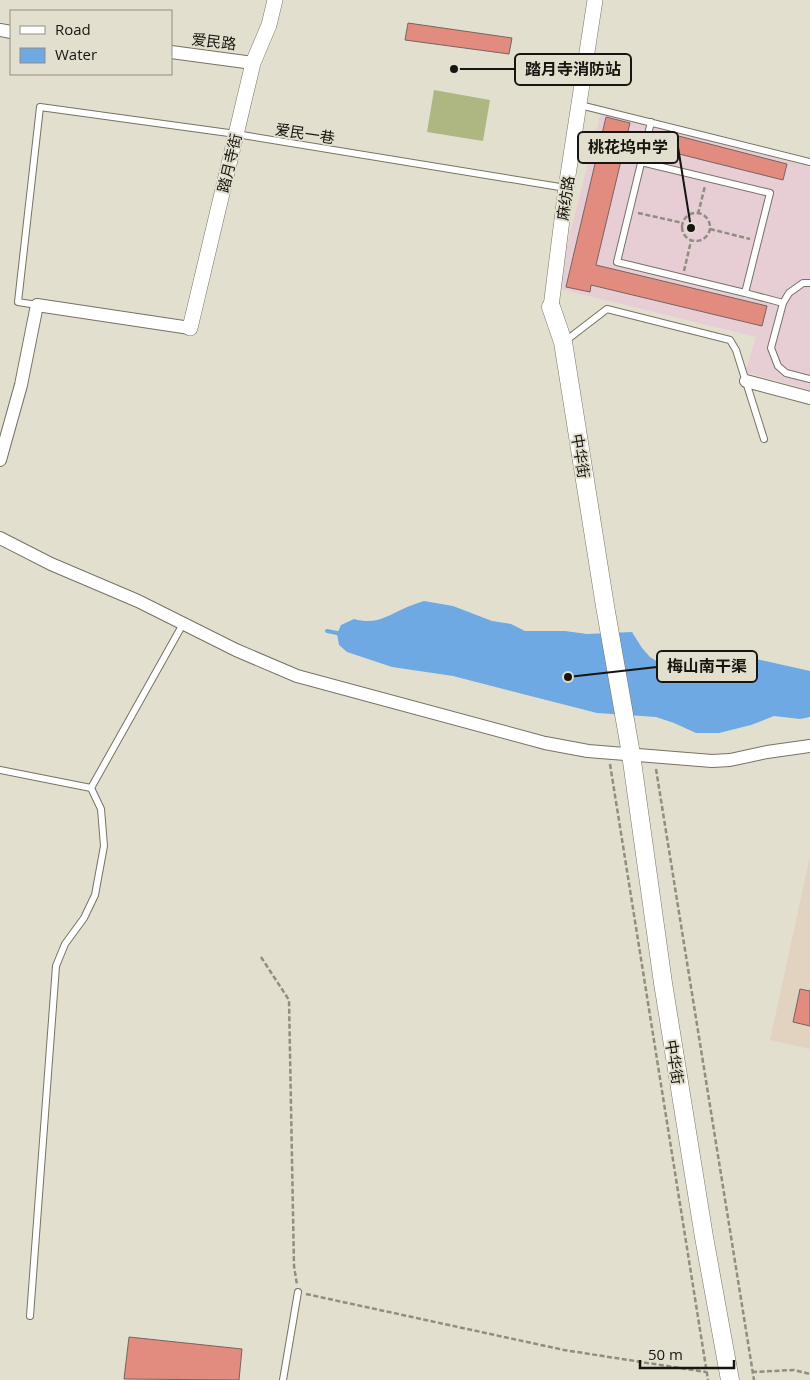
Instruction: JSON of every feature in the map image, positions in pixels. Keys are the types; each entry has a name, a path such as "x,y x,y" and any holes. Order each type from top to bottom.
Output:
{"main road":[{"name":"中华街","path":"551,307 563,342 605,606 630,748 663,983 704,1237 730,1380"}],"street":[{"name":"踏月寺街","path":"190,328 253,63 269,25 275,0"},
{"name":"麻纺路","path":"551,307 578,104 595,0"},
{"name":"爱民路","path":"172,52 253,63"},
{"path":"0,460 21,385 37,305 190,328"},
{"path":"746,381 810,398"},
{"path":"0,538 51,564 138,601 236,650 297,676 545,743 588,750 630,748 712,761 730,760 766,752 810,746"}],"lane":[{"path":"578,104 810,162"},
{"name":"爱民一巷","path":"37,305 18,302 40,106 236,134 566,188"},
{"path":"651,122 617,262 784,302"},
{"path":"641,162 770,193 745,293"},
{"path":"810,283 803,283 789,293 784,302 772,348 778,366 786,373 810,379"},
{"path":"563,342 608,308 730,340 736,350 764,439"},
{"path":"91,788 183,624"},
{"path":"0,770 91,788"},
{"path":"30,1316 56,966 65,944 84,918 95,895 104,846 101,809 91,788"},
{"path":"283,1380 298,1292"}],"path":[{"path":"698,214 707,178"},
{"path":"629,211 683,223"},
{"path":"703,215 710,224 708,235 703,240 691,240 684,234 683,223 689,216 703,215"},
{"path":"710,229 758,242"},
{"path":"682,277 691,240"},
{"path":"261,957 289,1000 294,1266 298,1292 564,1350 706,1372 708,1380"},
{"path":"754,1380 752,1372 794,1370 810,1374"}],"shaded area":[{"path":"601,112 810,167 810,390 745,372 756,337 556,288"},
{"path":"810,856 810,1049 770,1040"}],"green space":[{"path":"434,90 490,100 483,141 427,132"}],"water":[{"path":"424,601 453,606 492,621 511,624 525,631 565,631 587,634 632,632 650,657 663,665 682,667 715,663 733,657 747,657 810,671 810,717 800,719 774,716 751,725 719,733 696,733 656,717 597,713 453,676 392,667 347,652 339,645 337,634 341,625 354,619 375,621"}],"building":[{"path":"408,23 512,38 509,54 405,40"},
{"path":"606,117 630,123 596,265 767,306 762,326 591,285 590,292 566,287"},
{"path":"663,132 787,164 783,180 671,152 669,160 657,157"},
{"path":"800,989 810,991 810,1026 793,1022"},
{"path":"129,1337 242,1349 239,1380 124,1379"}],"waterway":[{"path":"327,631 342,634"}],"place":[{"name":"踏月寺消防站","path":"454,69"},
{"name":"桃花坞中学","path":"691,228"},
{"name":"梅山南干渠","path":"568,677"}]}
